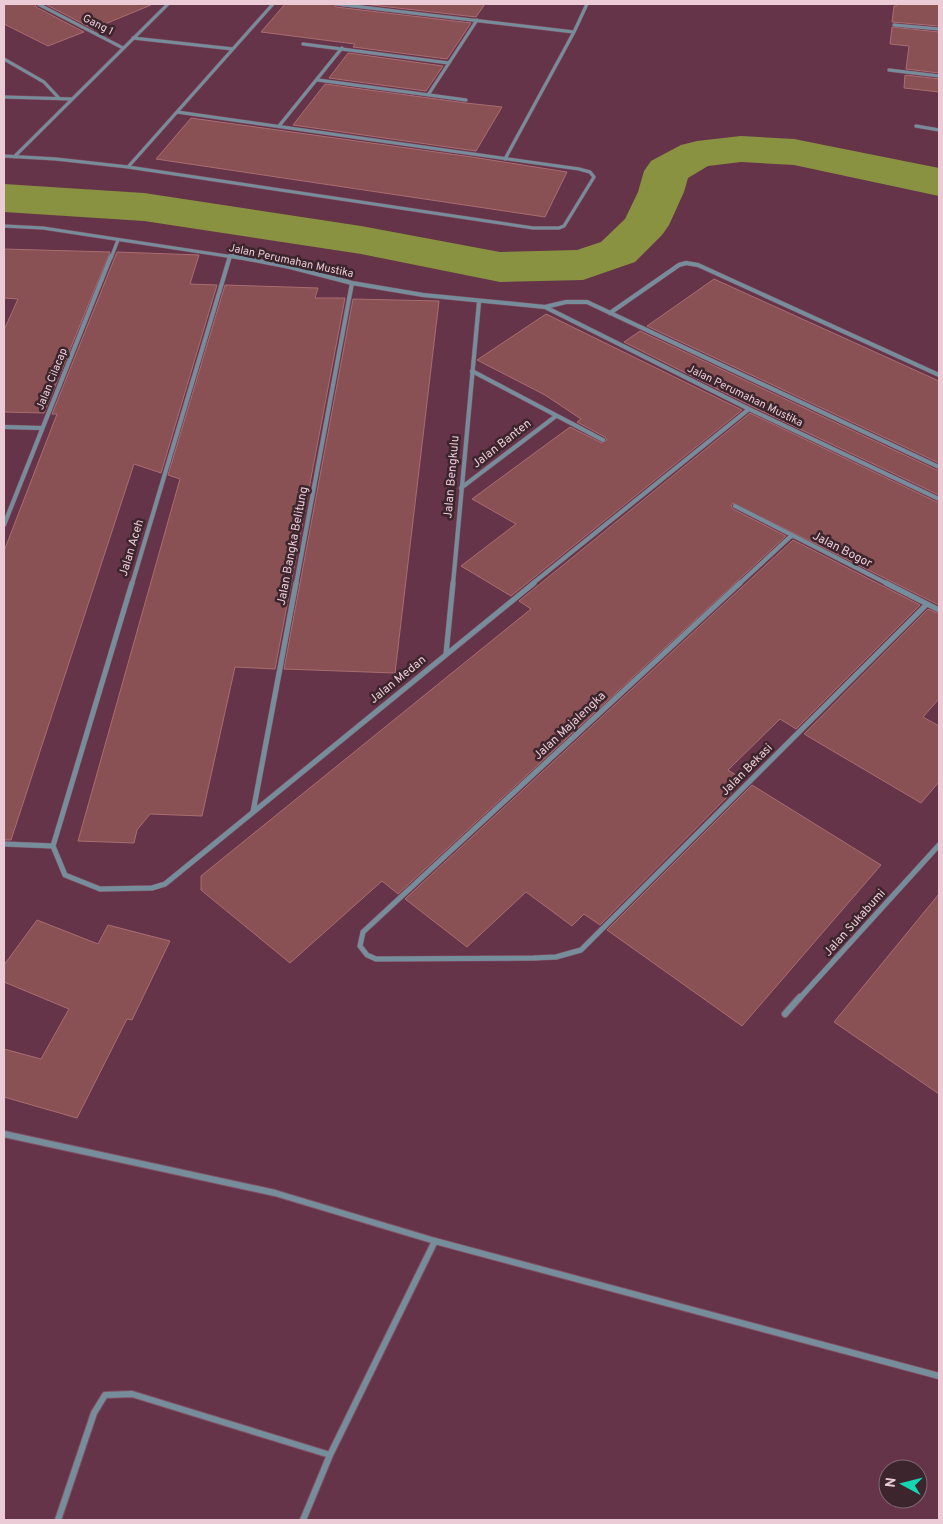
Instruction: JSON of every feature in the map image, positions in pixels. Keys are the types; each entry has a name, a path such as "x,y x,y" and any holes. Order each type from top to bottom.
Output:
{"street":[{"name":"Gang 1","path":"38,4 123,48"},
{"path":"14,157 168,4"},
{"path":"128,167 274,4"},
{"path":"336,4 574,32"},
{"path":"505,160 574,32 587,4"},
{"path":"428,95 477,20"},
{"path":"894,25 939,29"},
{"path":"133,38 233,49"},
{"path":"303,44 449,63"},
{"path":"279,126 342,48"},
{"path":"4,59 44,82 59,97"},
{"path":"889,70 939,76"},
{"path":"318,80 466,100"},
{"path":"4,96 72,99"},
{"path":"4,156 128,167 533,228 559,228 564,226 594,177 590,172 579,168 505,160 177,112"},
{"path":"916,126 939,130"},
{"name":"Jalan Perumahan Mustika","path":"4,226 43,228 230,256 352,283 423,296 545,307 576,301 587,302 939,466"},
{"name":"Jalan Cilacap","path":"4,525 41,428 118,240"},
{"name":"Jalan Aceh","path":"53,846 230,256"},
{"path":"610,313 679,265 698,265 939,374"},
{"name":"Jalan Bangka Belitung","path":"253,812 352,283"},
{"name":"Jalan Bengkulu","path":"446,654 479,302"},
{"name":"Jalan Perumahan Mustika","path":"545,307 750,409 939,499"},
{"name":"Jalan Banten","path":"472,371 603,440"},
{"name":"Jalan Medan","path":"53,846 65,875 100,889 152,888 165,884 750,409"},
{"name":"Jalan Banten","path":"462,488 556,416"},
{"path":"4,427 41,428"},
{"name":"Jalan Bogor","path":"736,506 791,536 939,610"},
{"name":"Jalan Majalengka","path":"581,950 556,957 534,958 376,959 366,954 360,946 363,932 791,536"},
{"name":"Jalan Bekasi","path":"581,950 927,604"},
{"path":"4,844 53,846"},
{"name":"Jalan Sukabumi","path":"785,1014 939,847"},
{"path":"4,1134 275,1193 435,1241 939,1376"},
{"path":"303,1520 330,1455 435,1241"},
{"path":"58,1520 94,1413 105,1395 132,1394 330,1455"}],"building":[{"path":"4,4 35,4 36,7 84,32 48,46 4,24"},
{"path":"45,4 151,4 151,5 93,29"},
{"path":"285,4 333,4 336,7 471,23 447,59 353,47 355,44 261,32"},
{"path":"363,4 485,4 476,17"},
{"path":"897,4 939,4 939,26 892,22 894,6"},
{"path":"892,27 939,32 939,73 906,69 909,46 890,44"},
{"path":"348,53 443,66 426,91 329,78"},
{"path":"905,75 939,79 939,92 904,88"},
{"path":"325,84 502,107 476,151 293,125"},
{"path":"191,118 567,172 545,217 156,159"},
{"path":"4,249 110,252 44,413 4,412 4,330 18,299 4,298"},
{"path":"117,252 199,255 190,284 217,285 161,473 134,464 11,840 4,840 4,551 57,414 52,414"},
{"path":"714,279 939,381 939,463 647,326"},
{"path":"225,285 318,288 315,298 345,298 275,669 235,667 202,816 150,814 137,830 134,843 78,841 180,479 168,475"},
{"path":"353,299 439,301 395,673 284,669"},
{"path":"546,314 742,410 511,596 461,566 516,524 472,499 570,427 602,443 607,440 605,437 577,422 581,419 545,395 477,360"},
{"path":"640,331 939,471 939,495 751,406 624,342"},
{"path":"750,413 939,503 939,605 733,503 731,506 733,509 786,536 398,894 382,881 290,963 201,890 201,876 531,609 519,601"},
{"path":"793,540 920,605 796,729 780,719 728,770 744,780 600,925 584,914 572,926 526,892 467,947 405,899"},
{"path":"928,609 939,614 939,699 923,717 939,726 939,782 921,803 804,734"},
{"path":"752,785 881,865 742,1026 607,930"},
{"path":"939,894 939,1094 834,1022"},
{"path":"37,920 98,944 108,925 170,941 132,1020 127,1019 77,1118 4,1097 4,1049 41,1059 69,1009 4,982 4,965"}],"waterway":[{"path":"4,198 144,207 361,240 500,267 583,265 618,252 645,225 661,192 667,171 697,154 741,149 794,152 939,182"}]}
